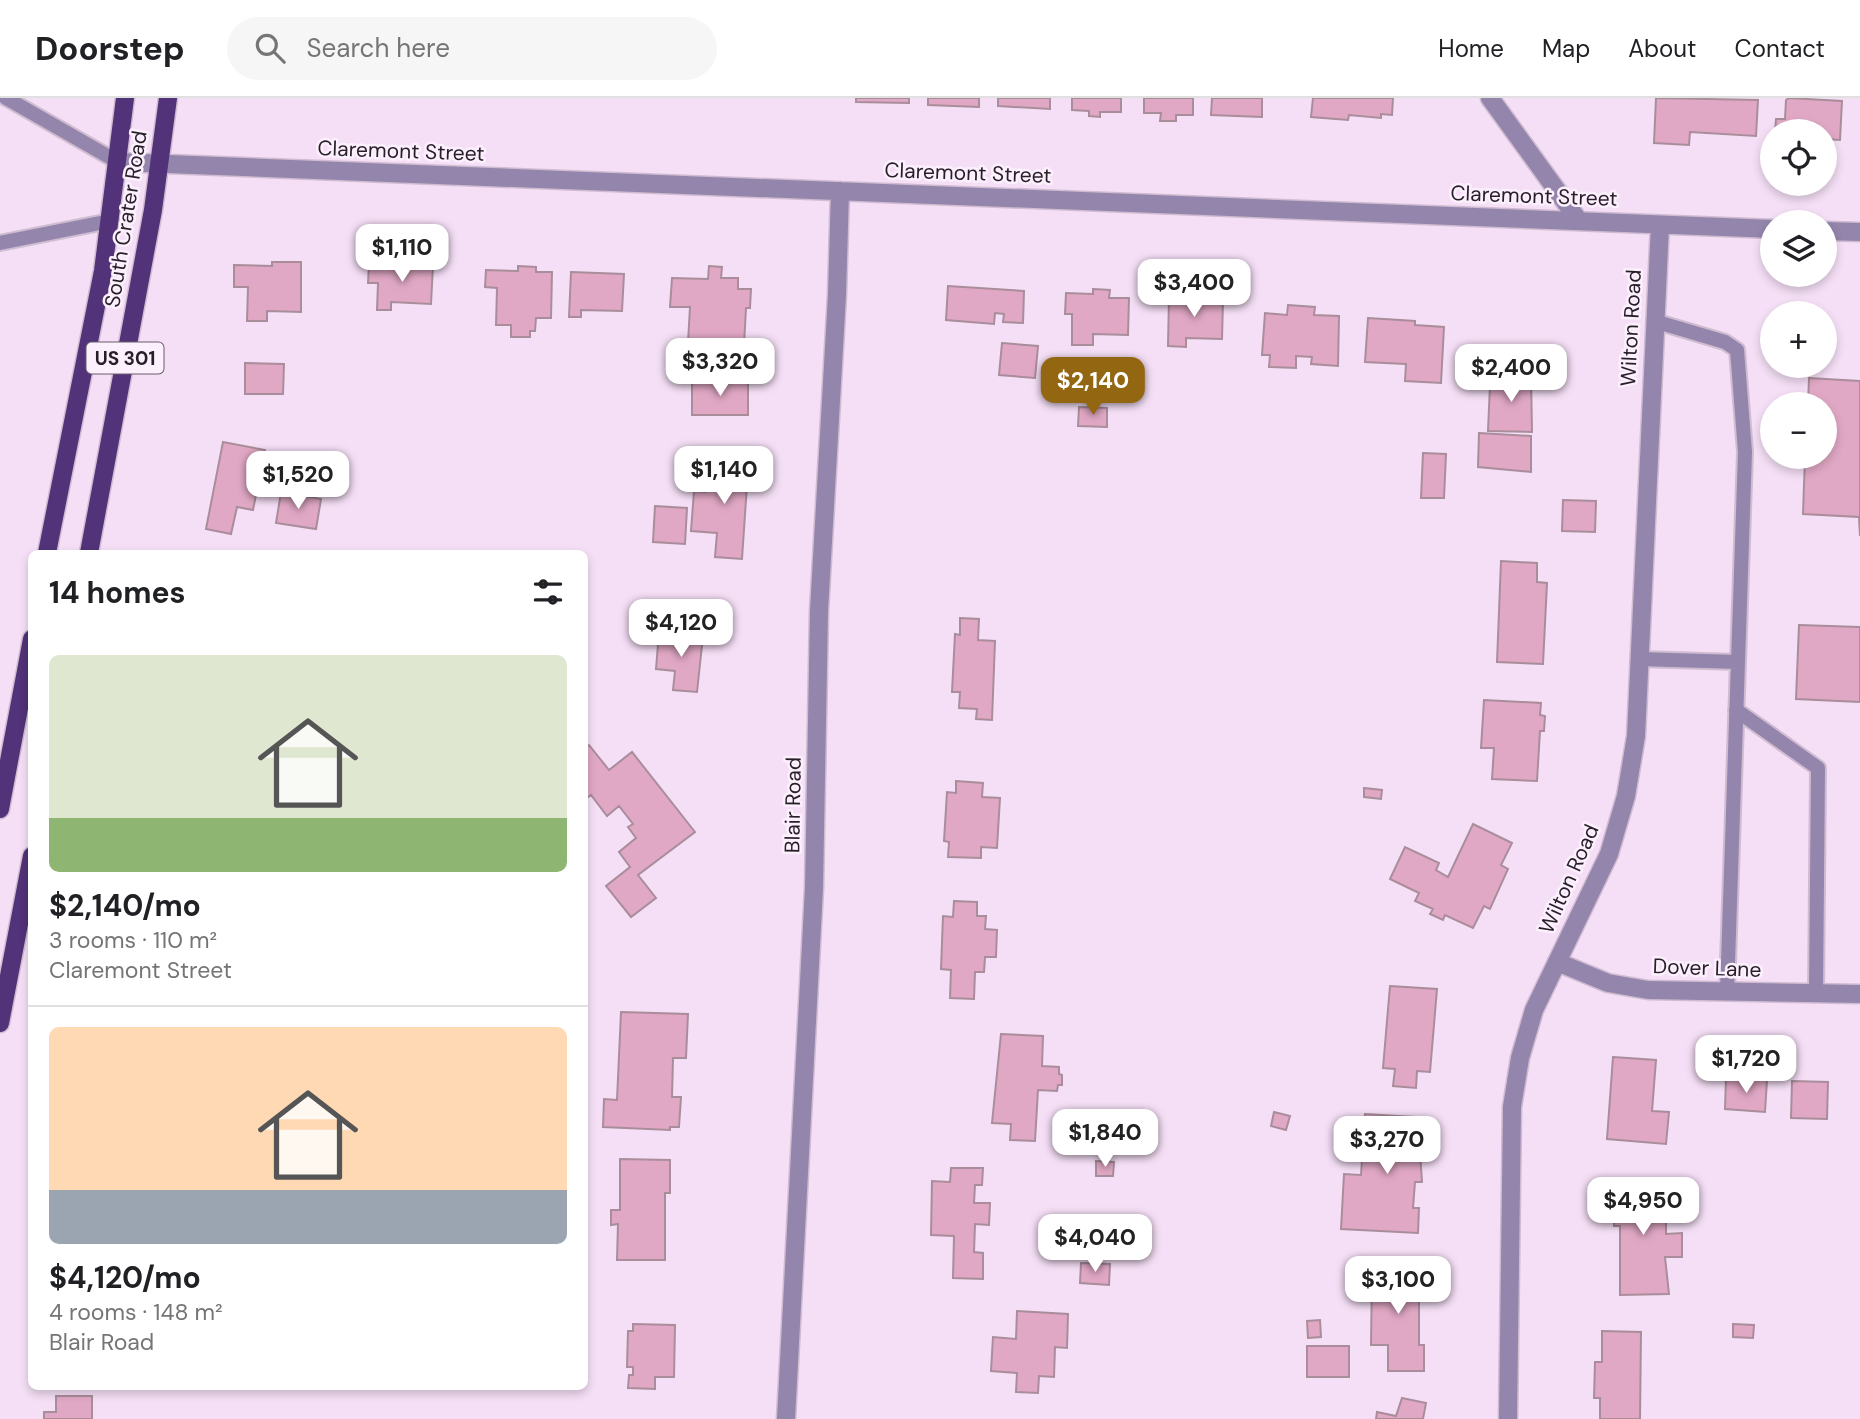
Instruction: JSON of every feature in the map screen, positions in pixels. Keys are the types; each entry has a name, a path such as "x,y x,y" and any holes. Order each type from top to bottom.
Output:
{"main road":[{"name":"South Crater Road","path":"48,550 110,221 125,98"},
{"name":"South Crater Road","path":"90,550 160,164 168,98"},
{"path":"0,809 28,660"},
{"path":"0,1023 28,877"}],"street":[{"path":"1490,98 1579,221"},
{"name":"Claremont Street","path":"118,162 1760,229"},
{"name":"Blair Road","path":"786,1419 814,888 819,611 840,191"},
{"name":"Wilton Road","path":"1508,1419 1513,1107 1520,1058 1534,1010 1609,854 1626,796 1636,736 1660,225"},
{"path":"1837,231 1860,232"},
{"name":"Dover Lane","path":"1557,961 1608,984 1648,990 1860,994"}],"lane":[{"path":"6,98 118,162"},
{"path":"0,243 110,221"},
{"path":"1654,321 1725,342 1737,351 1745,452 1727,992"},
{"path":"1639,659 1737,662"},
{"path":"1736,710 1818,768 1816,993"}],"building":[{"path":"856,98 909,98 909,103 856,102"},
{"path":"928,98 979,98 979,107 928,105"},
{"path":"998,98 1050,98 1050,109 998,106"},
{"path":"1072,98 1121,98 1121,112 1100,112 1100,117 1089,116 1089,111 1072,110"},
{"path":"1144,98 1193,98 1193,115 1176,115 1176,121 1160,121 1161,113 1144,113"},
{"path":"1212,98 1262,98 1262,117 1211,115"},
{"path":"1313,98 1393,98 1392,115 1381,114 1381,118 1349,115 1348,120 1311,117"},
{"path":"1656,98 1758,100 1756,136 1690,132 1689,145 1654,143"},
{"path":"1786,100 1842,101 1840,140 1837,140 1837,119 1785,119"},
{"path":"272,262 301,262 301,312 267,311 267,321 247,321 248,287 234,287 234,265 272,266"},
{"path":"369,264 433,266 431,304 391,302 391,310 377,310 378,283 368,283"},
{"path":"518,266 536,267 536,272 552,272 551,318 536,318 535,331 530,331 530,337 511,337 511,325 496,325 497,288 485,287 486,270 518,271"},
{"path":"709,266 722,267 721,278 738,278 738,289 751,289 750,308 746,308 744,345 688,343 690,307 670,307 672,278 708,279"},
{"path":"571,272 624,274 622,311 581,310 581,317 569,317"},
{"path":"948,286 1024,291 1023,323 1003,322 1004,314 995,313 994,324 946,320"},
{"path":"1093,289 1110,290 1109,298 1129,298 1128,335 1093,334 1093,345 1072,345 1072,314 1065,314 1066,293 1093,294"},
{"path":"1190,293 1203,294 1202,299 1223,300 1222,339 1186,338 1186,347 1168,346 1169,297 1190,298"},
{"path":"1288,305 1315,307 1314,315 1339,316 1338,366 1311,364 1312,357 1296,356 1296,368 1269,367 1270,355 1262,355 1265,313 1287,315"},
{"path":"1368,318 1415,321 1415,325 1444,327 1441,383 1405,381 1406,364 1365,362"},
{"path":"1002,343 1038,346 1035,378 999,375"},
{"path":"245,363 284,364 283,394 245,394"},
{"path":"1493,375 1531,376 1532,432 1488,431"},
{"path":"1809,378 1860,381 1860,536 1859,517 1803,514 1805,469 1837,469 1837,392 1808,392"},
{"path":"748,380 748,415 692,415 692,381"},
{"path":"1079,407 1107,408 1107,427 1078,426"},
{"path":"1479,433 1531,436 1531,472 1478,467"},
{"path":"223,442 265,450 253,510 237,507 231,534 206,529"},
{"path":"721,453 749,455 742,559 715,557 717,533 691,531 694,491 705,492 706,478 719,479"},
{"path":"1423,453 1446,454 1444,498 1421,498"},
{"path":"281,492 321,499 316,529 276,523"},
{"path":"1563,500 1596,501 1595,532 1562,531"},
{"path":"655,506 687,508 685,544 653,542"},
{"path":"1501,561 1537,563 1537,582 1547,583 1543,664 1497,662"},
{"path":"960,618 979,619 978,640 995,641 992,720 976,719 977,709 959,708 960,692 952,692 955,634 960,635"},
{"path":"1799,625 1860,627 1860,702 1796,699"},
{"path":"659,632 703,636 697,692 673,690 675,671 656,669"},
{"path":"1484,700 1541,703 1540,715 1545,716 1544,731 1540,731 1537,781 1492,779 1494,748 1481,748"},
{"path":"588,746 609,770 632,752 695,832 638,875 656,898 631,917 606,886 630,867 619,852 636,838 628,827 633,824 619,806 607,816 591,795 588,797"},
{"path":"956,781 983,783 982,797 1000,798 997,848 981,847 981,858 948,857 949,842 944,841 947,792 956,793"},
{"path":"1364,788 1382,790 1381,799 1364,797"},
{"path":"1473,824 1512,843 1501,865 1508,869 1490,909 1484,906 1473,928 1445,915 1443,920 1430,914 1433,909 1415,901 1419,893 1390,879 1405,847 1439,863 1436,870 1448,877"},
{"path":"954,901 977,902 977,916 986,916 985,929 997,930 996,957 985,957 984,972 975,972 974,999 950,998 951,970 941,969 943,916 953,917"},
{"path":"1390,986 1437,989 1430,1072 1417,1071 1416,1088 1393,1086 1395,1069 1383,1068"},
{"path":"621,1012 688,1014 686,1058 673,1058 672,1097 681,1097 679,1127 670,1127 670,1130 603,1127 604,1099 617,1100"},
{"path":"1001,1034 1043,1036 1042,1066 1059,1067 1059,1074 1062,1075 1062,1085 1058,1085 1057,1091 1038,1090 1035,1141 1010,1140 1011,1124 992,1123"},
{"path":"1613,1057 1656,1060 1652,1111 1669,1112 1666,1144 1607,1139"},
{"path":"1726,1078 1767,1080 1765,1112 1725,1109"},
{"path":"1792,1081 1828,1082 1827,1119 1791,1118"},
{"path":"1274,1112 1290,1116 1286,1130 1271,1126"},
{"path":"1365,1114 1431,1118 1429,1153 1420,1152 1422,1182 1415,1182 1413,1208 1419,1208 1418,1233 1341,1229 1344,1174 1361,1175"},
{"path":"620,1159 670,1160 670,1193 665,1193 665,1260 617,1260 618,1224 611,1225 611,1210 620,1210"},
{"path":"1096,1161 1114,1162 1113,1176 1096,1176"},
{"path":"951,1168 983,1168 982,1185 975,1185 974,1203 990,1203 989,1225 975,1224 974,1252 983,1253 983,1279 953,1278 954,1236 931,1235 932,1181 950,1182"},
{"path":"1606,1187 1671,1187 1671,1213 1666,1214 1666,1234 1682,1233 1682,1257 1665,1257 1669,1294 1620,1295 1620,1226 1614,1226 1614,1219 1606,1219"},
{"path":"1391,1261 1419,1261 1419,1345 1424,1345 1424,1371 1388,1371 1388,1345 1371,1345 1372,1273 1391,1273"},
{"path":"1081,1263 1110,1264 1109,1285 1080,1283"},
{"path":"1017,1311 1068,1314 1067,1348 1055,1347 1054,1377 1039,1376 1038,1393 1016,1392 1017,1373 991,1371 993,1337 1016,1339"},
{"path":"1320,1320 1321,1337 1308,1338 1307,1321"},
{"path":"633,1324 675,1325 674,1377 655,1377 655,1389 628,1388 633,1367 627,1367 628,1331 633,1331"},
{"path":"1733,1324 1754,1325 1753,1338 1733,1337"},
{"path":"1602,1331 1641,1332 1640,1419 1600,1419 1600,1398 1594,1398 1595,1362 1602,1362"},
{"path":"1307,1346 1349,1346 1349,1377 1307,1377"},
{"path":"56,1396 92,1396 92,1419 44,1419 44,1412 56,1412"},
{"path":"1402,1398 1426,1403 1423,1419 1376,1419 1377,1412 1396,1416"}]}
